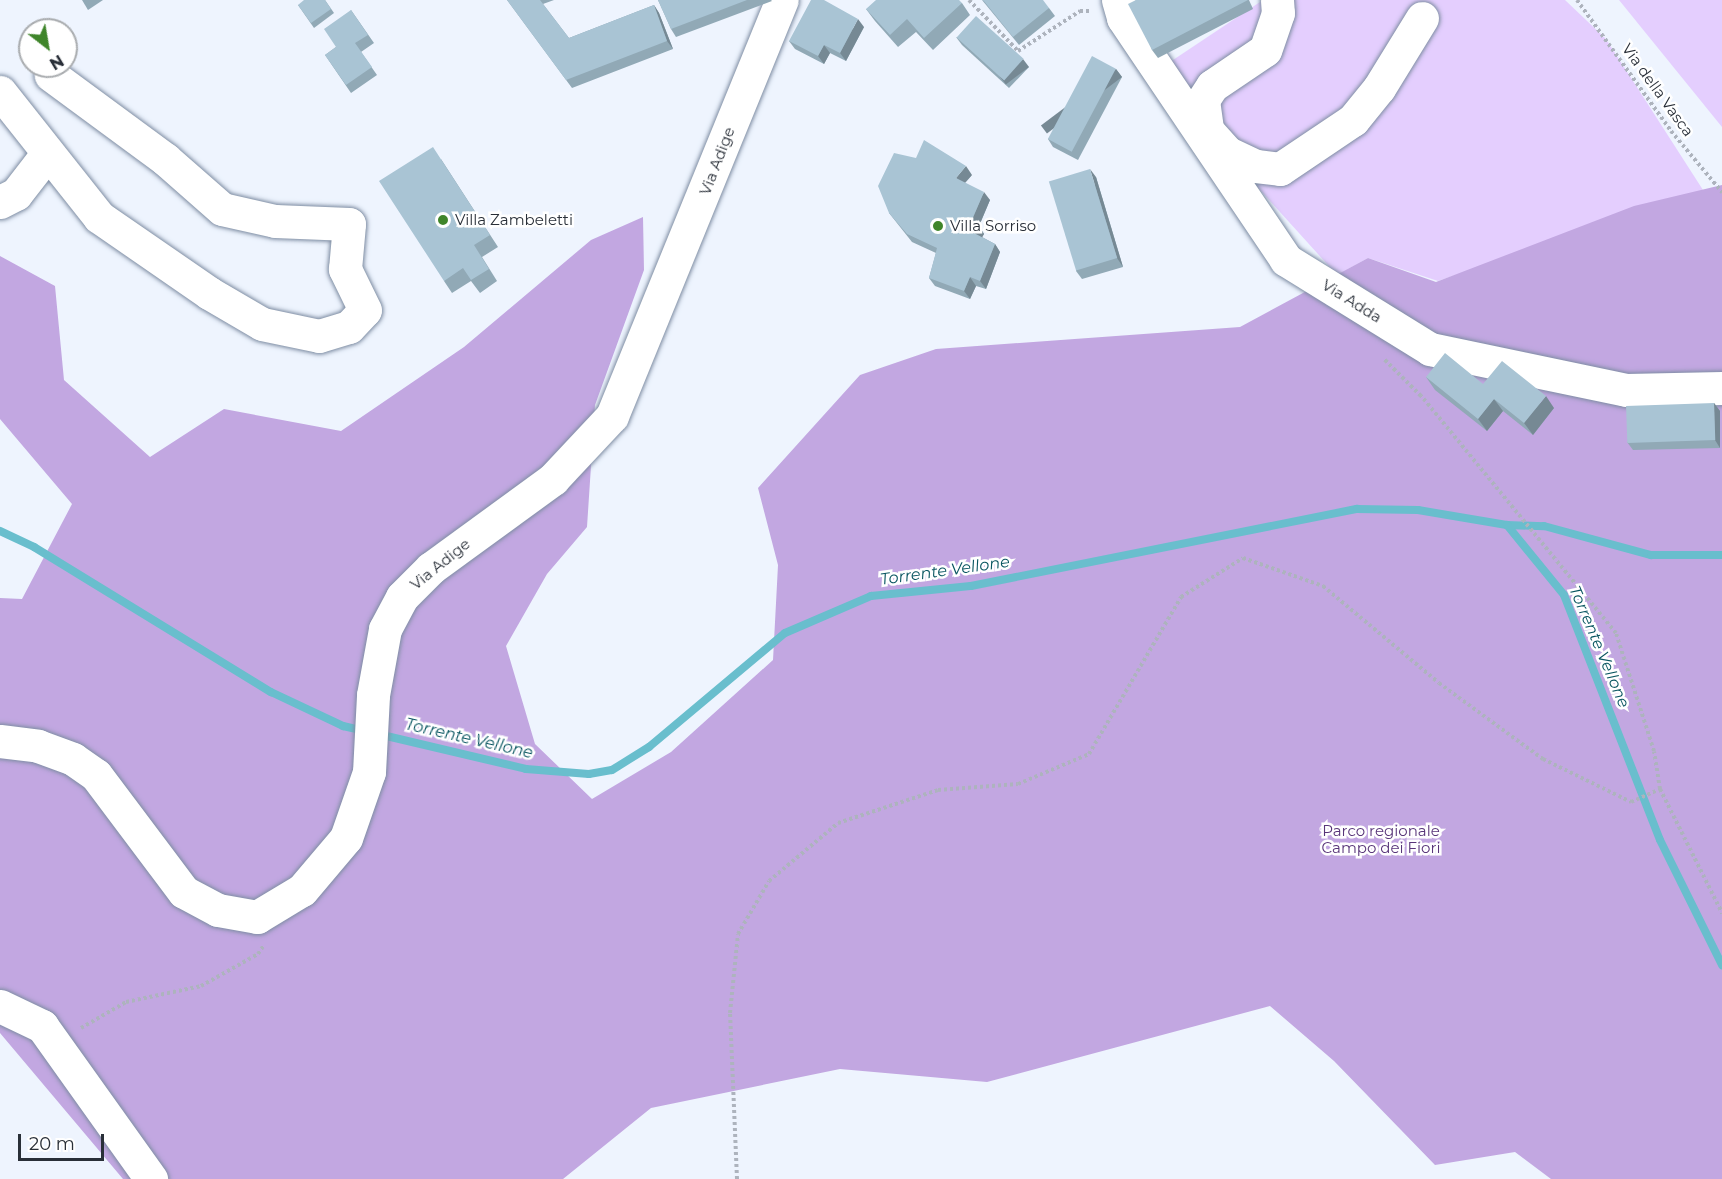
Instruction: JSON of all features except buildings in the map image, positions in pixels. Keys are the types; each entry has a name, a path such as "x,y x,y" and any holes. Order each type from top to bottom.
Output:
{"street":[{"name":"Via Adige","path":"0,741 38,746 73,759 96,775 184,892 218,910 257,917 302,890 346,838 369,772 373,695 385,629 402,597 431,568 553,479 612,416 782,0"},
{"path":"1277,0 1278,12 1265,50 1212,86 1203,100 1207,130 1228,153 1256,166 1280,169 1353,120 1379,88 1422,18"},
{"name":"Via Adda","path":"1119,5 1216,161 1286,260 1430,349 1626,390 1722,388"},
{"path":"0,92 99,217 262,324 319,336 349,327 365,310 345,268 349,224 275,221 222,209 165,159 55,78"},
{"path":"0,202 16,194 47,154"},
{"path":"0,1006 42,1026 151,1179"}],"path":[{"path":"969,0 1018,51 1080,11 1119,5"},
{"name":"Via della Vasca","path":"1577,0 1671,131 1722,192"},
{"path":"1379,354 1429,405 1616,633 1654,751 1660,789 1722,913"},
{"path":"737,1179 730,1013 738,934 769,881 838,822 938,790 1018,784 1089,754 1181,597 1243,558 1323,586 1439,683 1543,759 1631,802 1660,789"},
{"path":"55,1043 126,1002 201,986 258,954 270,936"}],"shaded area":[{"path":"1263,0 1565,0 1606,39 1703,190 1438,281 1368,258 1337,275 1172,93 1158,70"},
{"path":"1619,0 1722,0 1722,127"}],"green space":[{"name":"Parco regionale Campo dei Fiori","path":"1722,185 1722,1179 1551,1179 1515,1152 1435,1165 1334,1061 1270,1006 987,1082 840,1069 651,1108 563,1179 123,1179 0,1033 0,598 22,599 72,504 0,419 0,256 55,286 64,380 150,457 224,409 341,431 464,347 591,240 643,217 644,270 595,405 587,527 547,574 506,646 535,744 592,799 671,752 773,660 778,565 758,488 860,375 936,349 1240,327 1368,258 1436,282 1634,206"}],"waterway":[{"name":"Torrente Vellone","path":"378,734 526,769 589,774 612,770 649,747 785,633 871,596 971,586 1357,509 1418,510 1507,525 1564,595 1660,840 1722,965"},
{"path":"1507,525 1544,526 1651,555 1722,555"},
{"name":"Torrente Vellone","path":"0,531 34,547 271,692 343,726 365,731"}],"place":[{"name":"Villa Zambeletti","path":"443,220"},
{"name":"Villa Sorriso","path":"938,226"}]}
